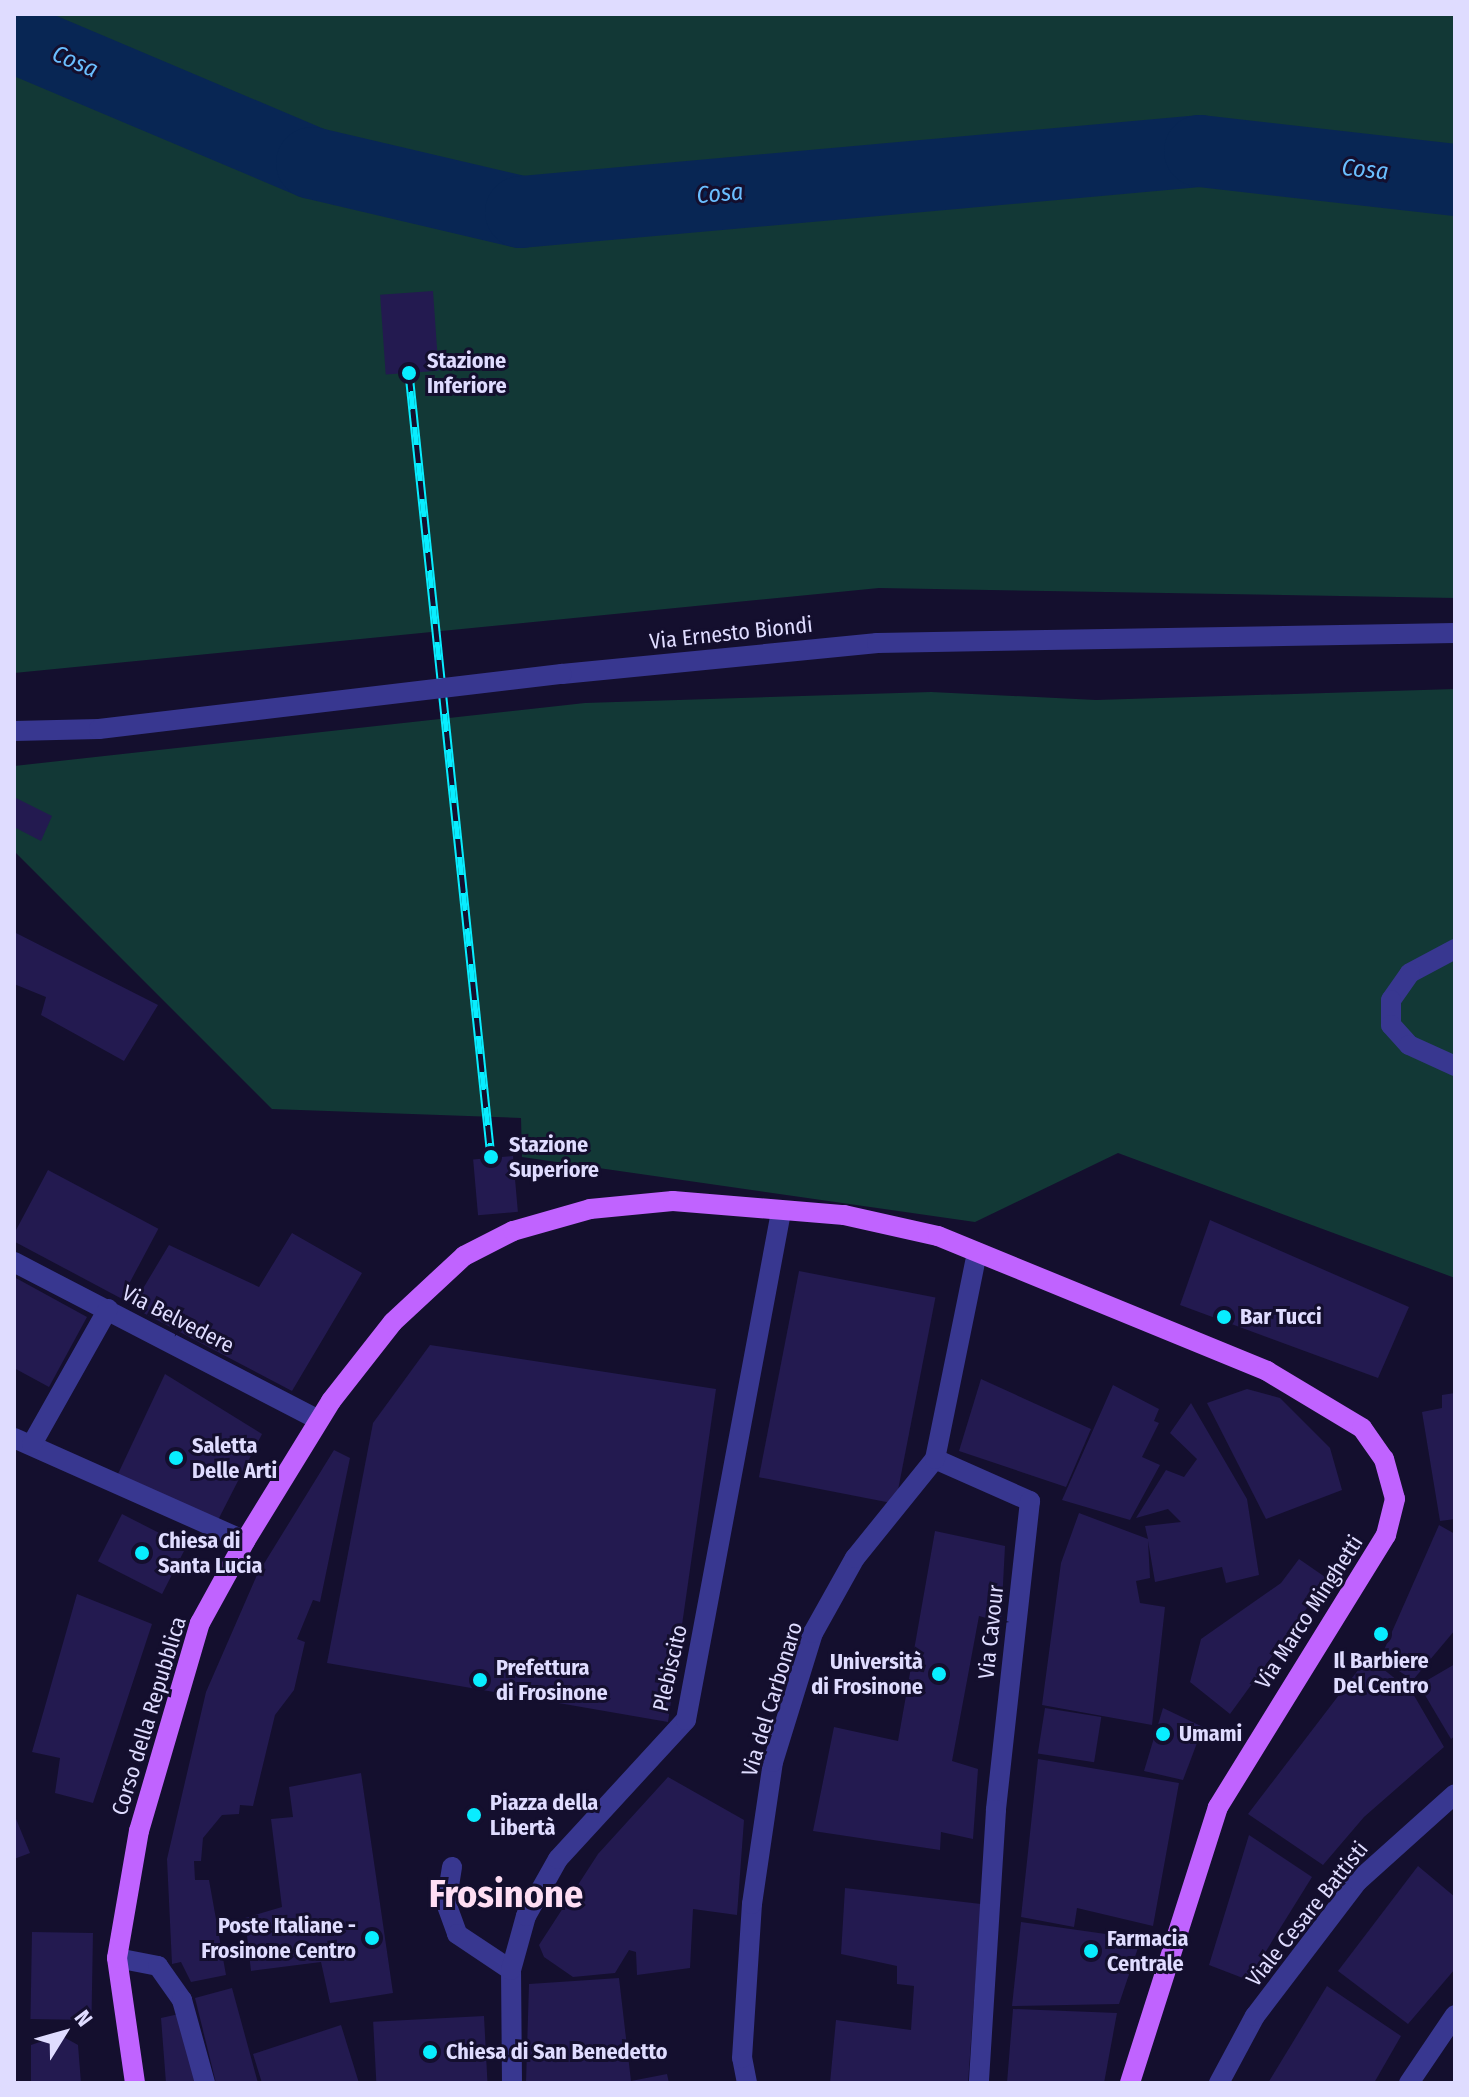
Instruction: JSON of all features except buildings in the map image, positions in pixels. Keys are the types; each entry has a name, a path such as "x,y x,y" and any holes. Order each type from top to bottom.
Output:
{"main road":[{"name":"Corso della Repubblica","path":"135,2083 117,1958 139,1831 200,1623 245,1541 319,1420 393,1322 464,1256 513,1231 590,1209 673,1201 844,1215 938,1236 977,1252"},
{"name":"Via Marco Minghetti","path":"977,1252 1267,1371 1328,1402 1362,1428 1384,1459 1395,1499 1386,1535 1360,1581 1263,1726 1218,1807 1130,2083"}],"street":[{"name":"Via Ernesto Biondi","path":"14,731 99,729 562,674 877,643 1455,633"},
{"path":"1455,949 1410,973 1391,1000 1391,1025 1409,1045 1455,1066"},
{"name":"Plebiscito","path":"512,2083 511,1970 526,1916 558,1859 686,1720 781,1212"},
{"path":"935,1459 977,1252"},
{"name":"Via Belvedere","path":"14,1262 319,1420"},
{"path":"108,1309 23,1441 245,1541"},
{"name":"Via del Carbonaro","path":"747,2083 742,2058 752,1904 773,1762 813,1633 855,1558 935,1459"},
{"name":"Via Cavour","path":"935,1459 1030,1501 996,1810 979,2083"},
{"name":"Viale Cesare Battisti","path":"1219,2083 1255,2016 1358,1881 1455,1794"},
{"path":"452,1867 446,1903 457,1934 511,1970"},
{"path":"117,1958 158,1966 182,2000 205,2083"},
{"path":"1409,2083 1455,2015"}],"green space":[{"path":"14,14 1455,14 1455,598 879,588 14,673"},
{"path":"1455,689 1455,1278 1118,1153 975,1222 522,1157 521,1118 272,1109 14,851 14,766 585,703 931,692 1096,700"}],"waterway":[{"name":"Cosa","path":"14,37 312,163 521,212 1200,151 1455,180"}],"railway":[{"path":"409,373 491,1157"}],"place":[{"name":"Stazione Inferiore","path":"409,373"},
{"name":"Stazione Superiore","path":"491,1157"},
{"name":"Bar Tucci","path":"1224,1317"},
{"name":"Saletta Delle Arti","path":"176,1458"},
{"name":"Chiesa di Santa Lucia","path":"142,1553"},
{"name":"Il Barbiere Del Centro","path":"1381,1634"},
{"name":"Università di Frosinone","path":"939,1674"},
{"name":"Prefettura di Frosinone","path":"480,1680"},
{"name":"Umami","path":"1163,1734"},
{"name":"Piazza della Libertà","path":"474,1815"},
{"name":"Poste Italiane - Frosinone Centro","path":"372,1938"},
{"name":"Farmacia Centrale","path":"1091,1951"},
{"name":"Chiesa di San Benedetto","path":"430,2052"}],"district":[{"name":"Frosinone","path":"506,1895"}]}
